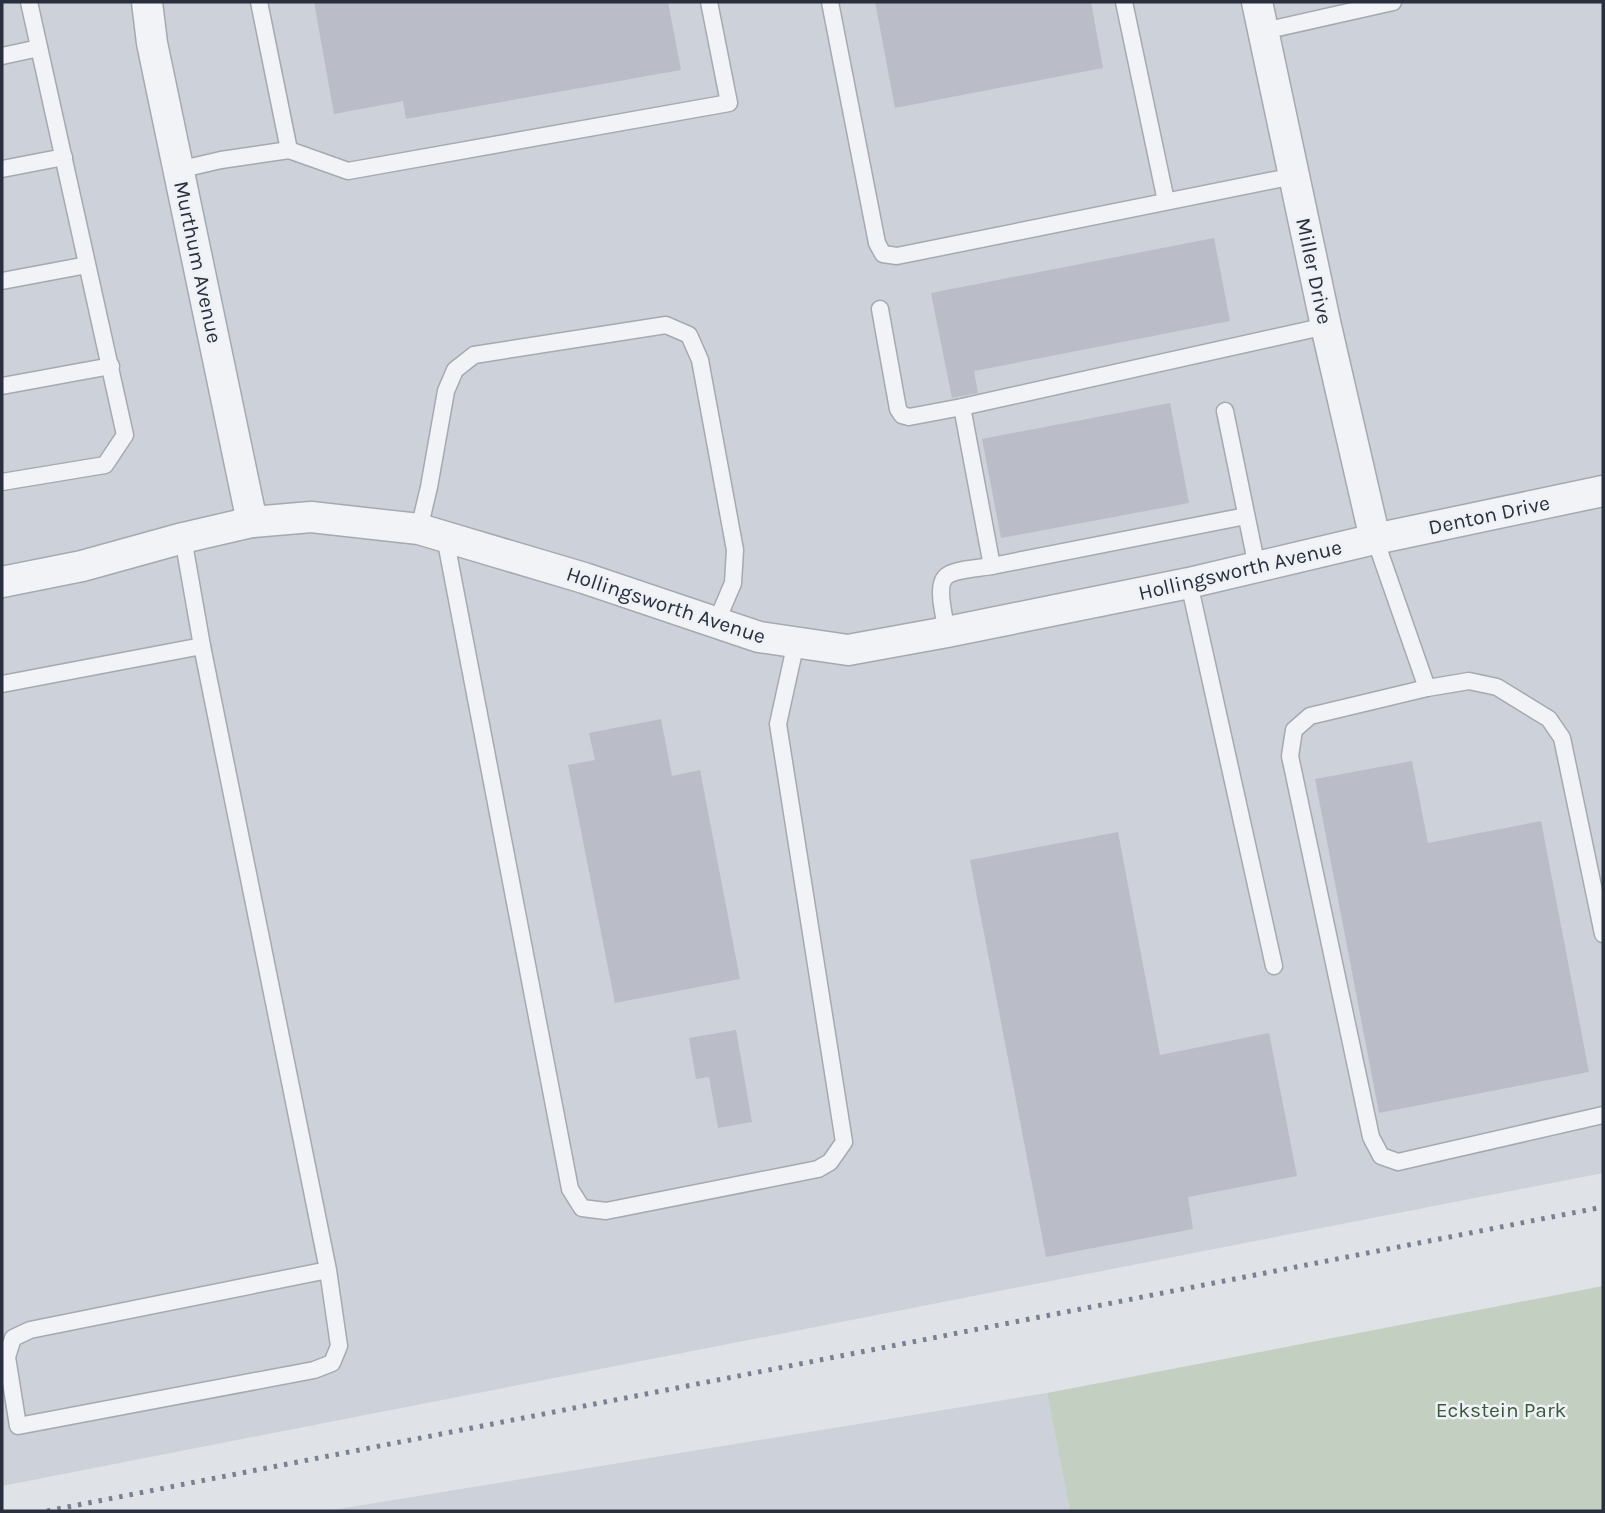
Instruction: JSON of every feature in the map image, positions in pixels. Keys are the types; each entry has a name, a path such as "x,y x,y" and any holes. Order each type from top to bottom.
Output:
{"street":[{"name":"Murthum Avenue","path":"147,2 152,43 252,522"},
{"name":"Miller Drive","path":"1258,2 1325,326 1375,539"},
{"name":"Denton Drive","path":"1375,539 1603,491"},
{"name":"Hollingsworth Avenue","path":"2,582 82,566 252,522 311,517 432,533 584,578 759,637 848,650 1189,583 1375,539"}],"lane":[{"path":"2,482 105,466 125,435 29,2"},
{"path":"259,2 289,150"},
{"path":"178,170 221,160 289,150 348,171 729,103 709,2"},
{"path":"830,2 877,243 883,254 897,256 1294,176"},
{"path":"1124,2 1166,201"},
{"path":"1264,31 1386,3"},
{"path":"2,56 39,48"},
{"path":"2,169 64,157"},
{"path":"2,281 87,265"},
{"path":"880,309 898,409 902,415 909,417 1325,326"},
{"path":"716,623 733,583 736,550 700,360 689,335 666,325 474,355 455,370 446,391 429,487 432,533 570,1189 582,1208 606,1211 818,1169 830,1162 844,1142 778,724 796,642"},
{"path":"2,386 111,366"},
{"path":"962,407 992,566"},
{"path":"1225,411 1256,567"},
{"path":"947,632 940,590 943,580 950,574 1246,516"},
{"path":"183,538 202,646 328,1270 339,1346 332,1363 314,1370 10,1427 7,1357 13,1338 30,1330 328,1270"},
{"path":"1375,539 1427,688"},
{"path":"1189,583 1274,966"},
{"path":"2,684 202,646"},
{"path":"1603,934 1562,738 1549,719 1497,687 1469,681 1427,688 1310,716 1294,730 1290,757 1371,1137 1381,1156 1398,1162 1603,1115"}],"shaded area":[{"path":"2,2 1603,2 1603,1173 2,1486"},
{"path":"1047,1393 1070,1511 326,1511"}],"green space":[{"name":"Eckstein Park","path":"1603,1286 1603,1511 1070,1511 1047,1393"}],"building":[{"path":"314,2 668,2 681,70 406,119 403,101 334,114"},
{"path":"875,2 1091,2 1103,68 895,108"},
{"path":"1214,238 1230,321 974,371 978,393 952,398 931,293"},
{"path":"1170,403 1189,503 1001,538 982,439"},
{"path":"661,719 672,776 700,770 740,979 615,1003 568,765 595,760 589,733"},
{"path":"1412,761 1428,843 1541,821 1589,1072 1379,1113 1315,779"},
{"path":"1118,832 1160,1055 1269,1033 1297,1176 1188,1197 1193,1229 1046,1257 970,860"},
{"path":"736,1030 752,1122 718,1128 709,1077 696,1079 689,1038"}],"railway":[{"path":"47,1511 1603,1207"}]}
